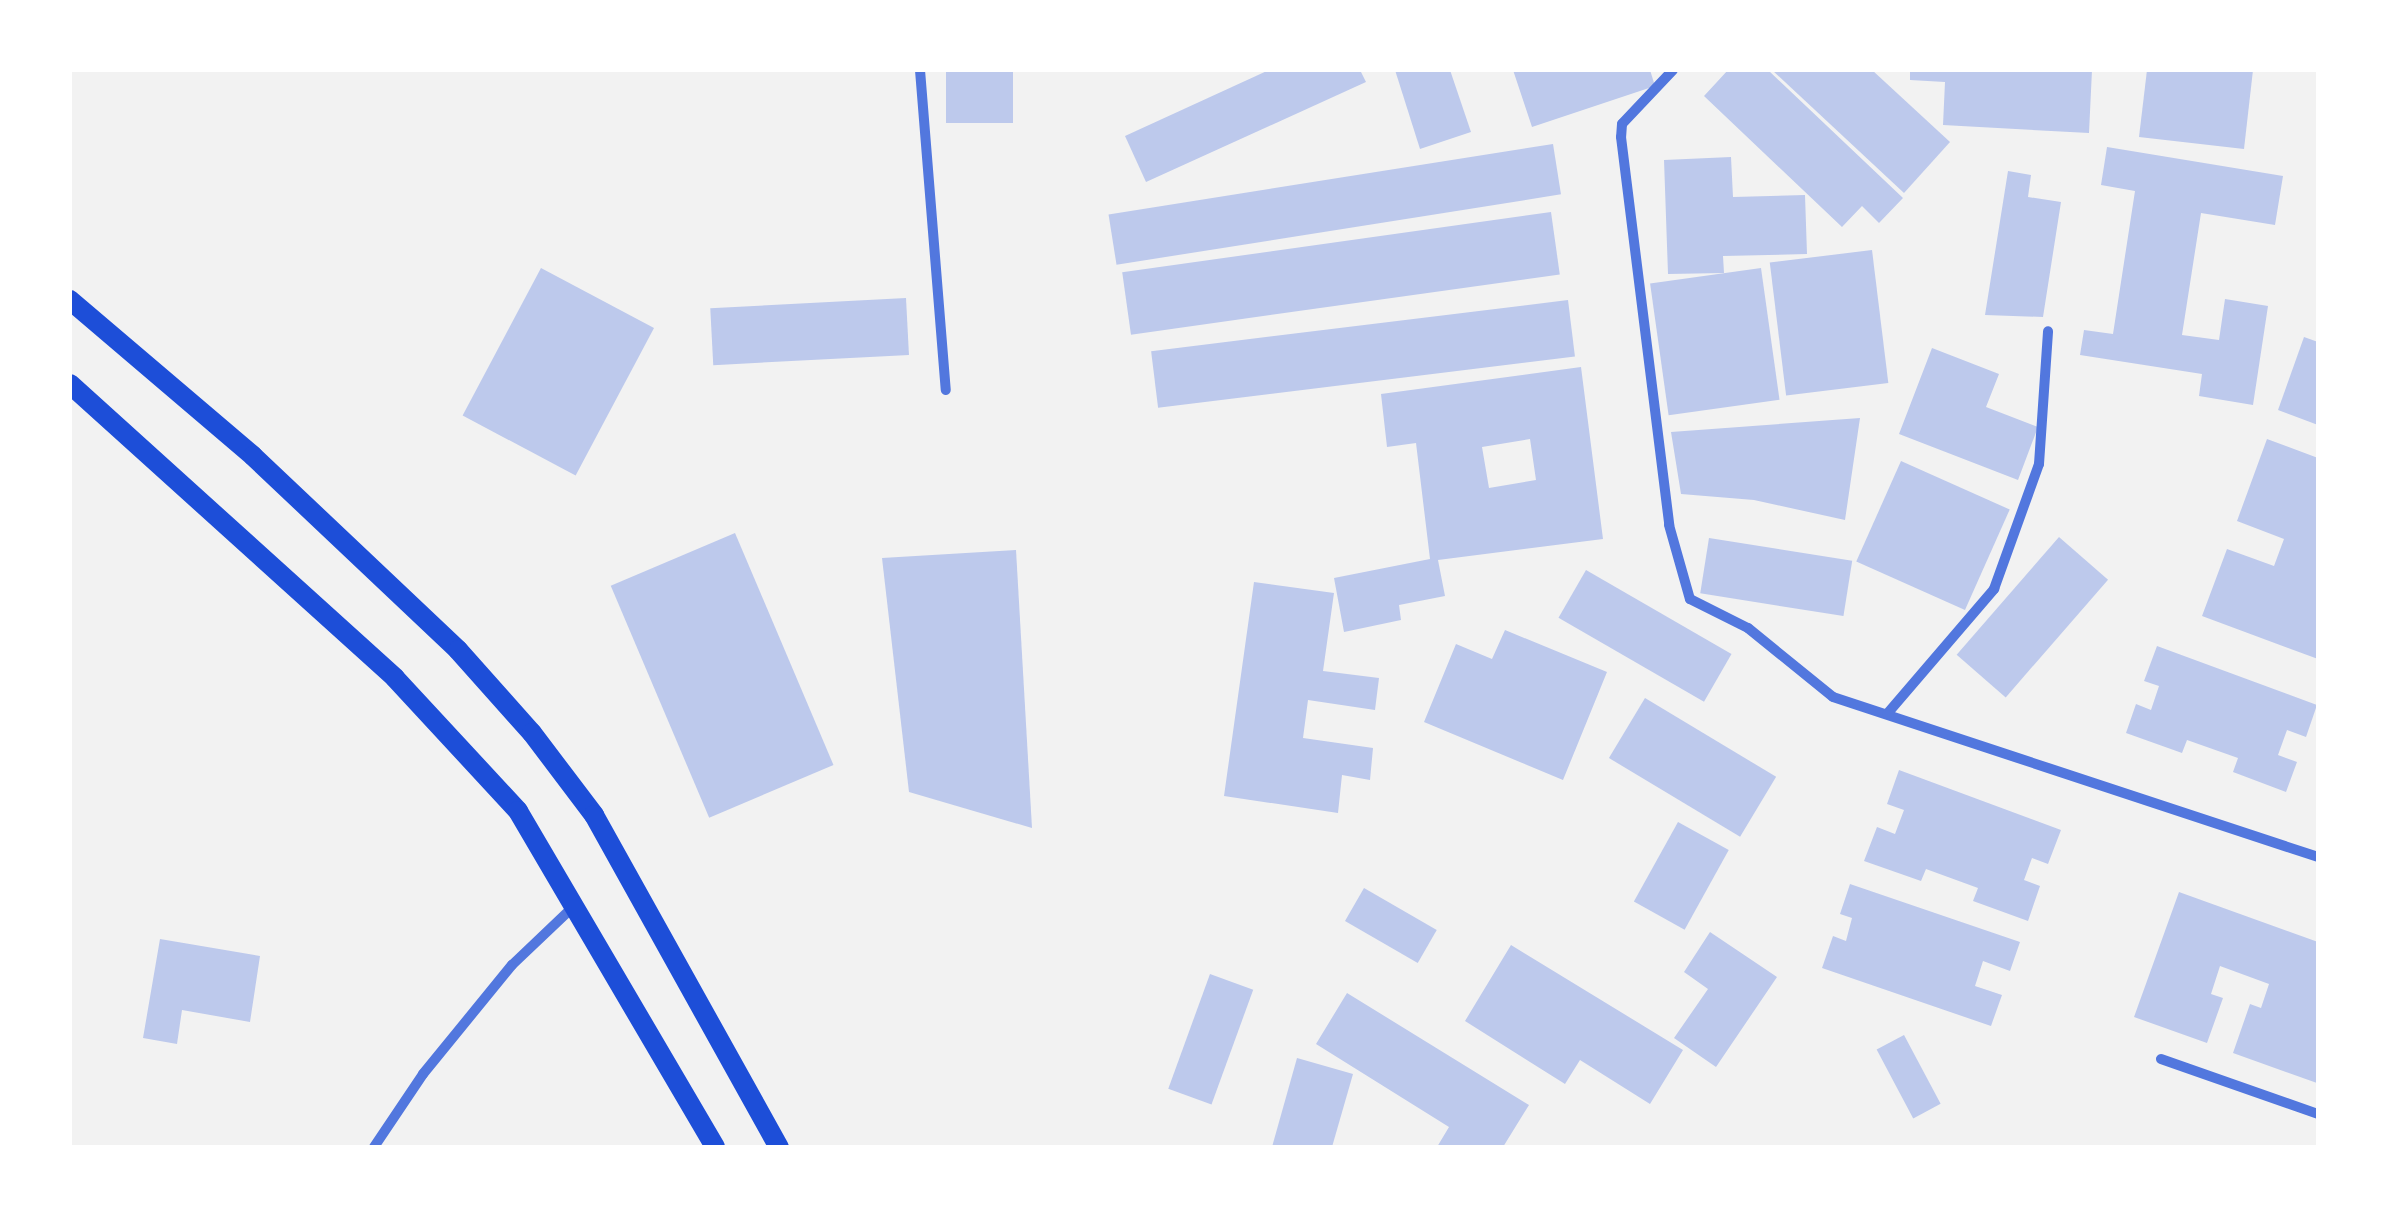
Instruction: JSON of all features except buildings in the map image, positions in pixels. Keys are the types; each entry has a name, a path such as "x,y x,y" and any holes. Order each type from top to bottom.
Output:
{"main road":[{"path":"70,300 253,456 458,650 532,733 594,815 778,1147"},
{"path":"70,384 396,678 518,811 576,903 714,1147"}],"street":[{"path":"920,70 946,390"},
{"path":"1672,70 1622,124 1622,138 1669,524 1690,599 1748,628 1834,697 2318,858"},
{"path":"1887,714 1994,589 2039,464 2048,332"},
{"path":"374,1147 490,992 576,903"},
{"path":"2161,1059 2318,1114"}]}
